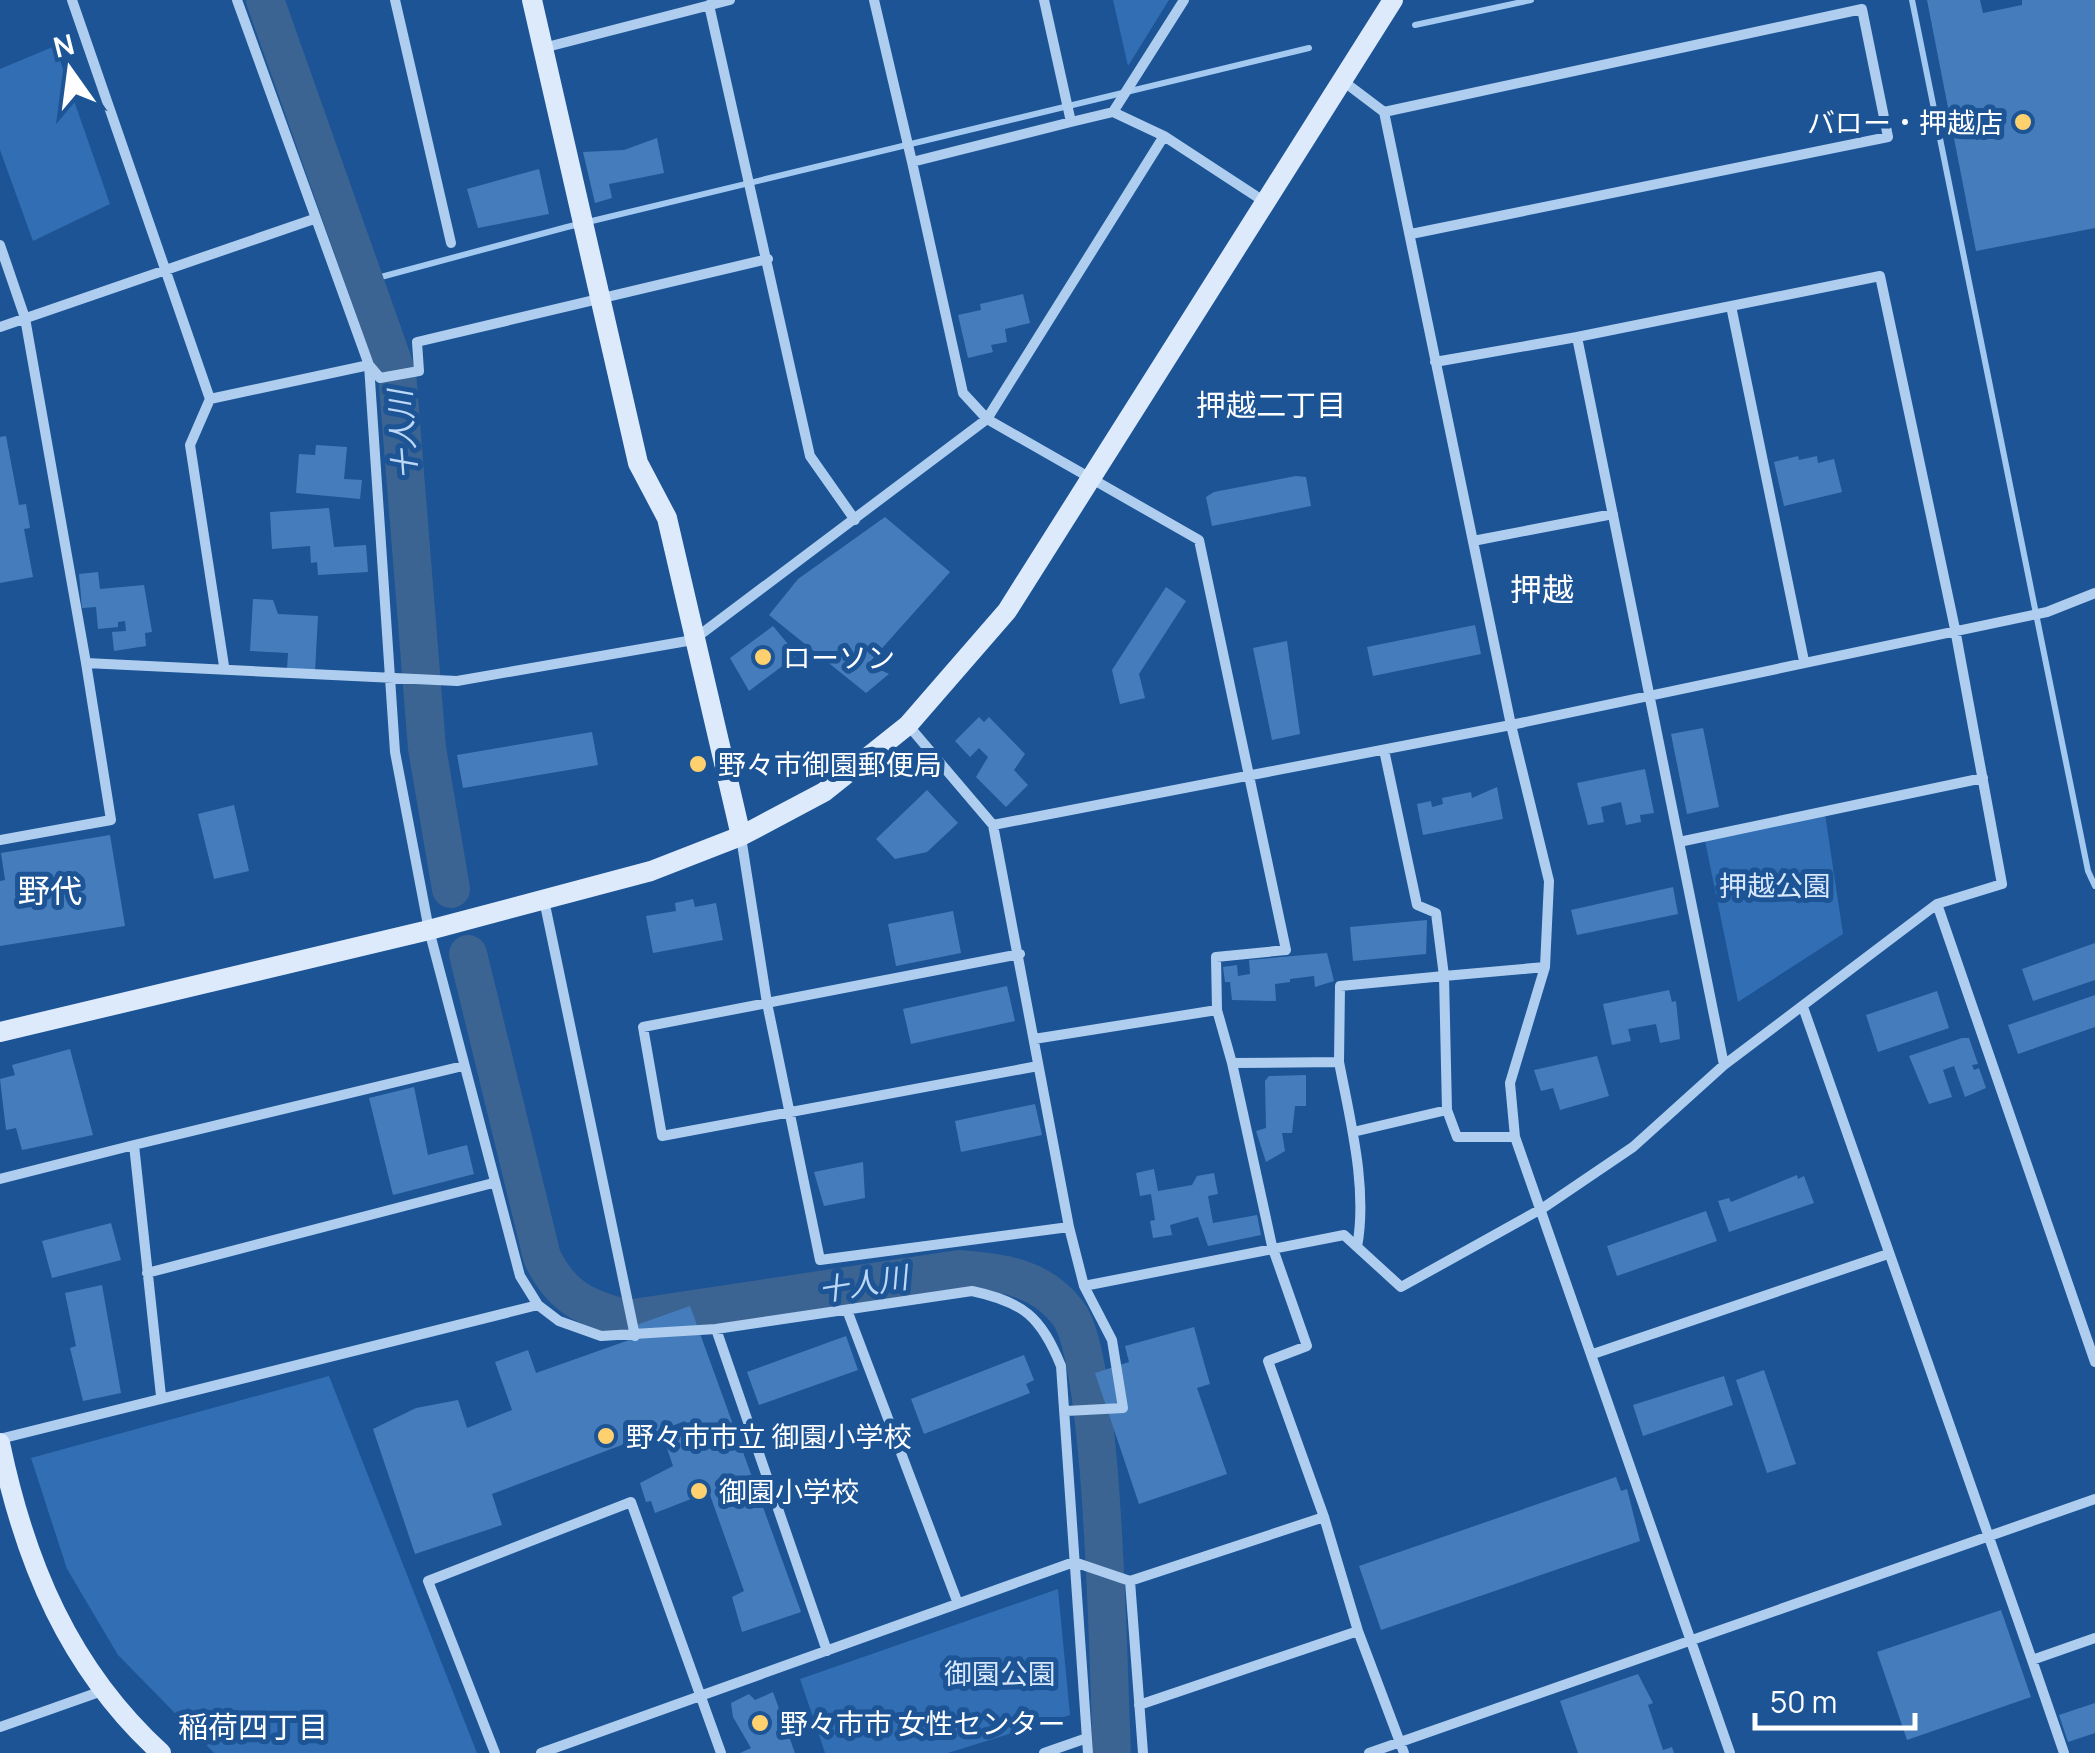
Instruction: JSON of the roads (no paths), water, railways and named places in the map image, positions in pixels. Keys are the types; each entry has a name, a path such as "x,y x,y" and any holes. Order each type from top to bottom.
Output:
{"street":[{"path":"72,0 210,399 190,446 224,666"},
{"path":"238,0 369,365 395,679 395,752 430,930 509,1248 538,1305 559,1321 601,1336 633,1330 716,1329 972,1290 1010,1299 1046,1329 1061,1366 1071,1410 1088,1753"},
{"path":"395,0 451,243"},
{"path":"532,0 638,463 667,518 741,836 767,1003 820,1260 1069,1226"},
{"path":"543,48 730,0"},
{"path":"874,0 963,394 987,419 1199,540 1286,950 1216,958 1217,1010 1272,1246 1307,1346 1268,1360 1324,1517 1358,1631 1402,1747"},
{"path":"1044,0 1070,117"},
{"path":"1116,107 1184,0"},
{"path":"0,1032 430,930 651,871 741,836 824,792 908,724 1007,610 1392,0"},
{"path":"709,5 810,456 855,520"},
{"path":"1384,112 1862,9 1888,137 1411,234"},
{"path":"1342,80 1384,112 1511,725 1549,881 1545,967 1510,1084 1515,1136 1730,1753"},
{"path":"912,162 1116,107 1265,202"},
{"path":"86,663 224,666 458,681 693,640 987,419 1164,136"},
{"path":"0,326 314,219"},
{"path":"0,246 25,318 112,820 0,840"},
{"path":"369,365 380,378 408,373 419,370 417,342 768,259"},
{"path":"1084,1286 1344,1234 1400,1287 1543,1208 1633,1147 1724,1065 1937,904 2002,884 1955,629 1880,276 1436,362"},
{"path":"1731,306 1804,660"},
{"path":"1577,337 1724,1065"},
{"path":"210,399 369,365"},
{"path":"1473,541 1613,514"},
{"path":"994,824 1650,696 1804,660 2046,612 2095,593"},
{"path":"908,724 994,824 1069,1226 1084,1286 1112,1340 1123,1408 1071,1410"},
{"path":"1384,750 1417,905 1436,913 1444,976 1447,1110 1457,1137 1515,1136"},
{"path":"1679,842 1982,778"},
{"path":"544,900 633,1330"},
{"path":"1937,904 2095,1362"},
{"path":"1020,954 643,1027 662,1136 1038,1066"},
{"path":"1358,1247 1361,1227 1352,1132 1339,1062 1340,986 1545,967"},
{"path":"1803,1007 2064,1753"},
{"path":"1034,1039 1217,1010"},
{"path":"1232,1063 1339,1062"},
{"path":"0,1179 463,1066"},
{"path":"1352,1132 1447,1110"},
{"path":"134,1145 160,1396"},
{"path":"148,1273 493,1184"},
{"path":"1593,1354 1888,1254"},
{"path":"160,1753 102,1691 42,1590 14,1512 0,1441 160,1396 538,1305"},
{"path":"847,1310 958,1601"},
{"path":"716,1329 827,1651"},
{"path":"1370,1753 1402,1747 1692,1640 2095,1499"},
{"path":"495,1753 428,1581 631,1502 721,1753"},
{"path":"541,1753 958,1601 1080,1564 1125,1579 1324,1517"},
{"path":"1125,1579 1142,1753"},
{"path":"1139,1705 1358,1631"},
{"path":"2032,1660 2095,1638"},
{"path":"0,1727 102,1691"},
{"path":"1044,1753 1087,1738"}],"waterway":[{"name":"十人川","path":"265,0 397,373 427,748 451,889"},
{"path":"1415,25 1531,0"},
{"path":"1912,0 2088,871 2095,886"},
{"path":"366,281 567,227 1309,48"},
{"name":"十人川","path":"468,954 542,1257 557,1282 576,1299 627,1319 959,1269 1005,1275 1033,1284 1068,1313 1080,1343 1090,1391 1097,1453 1112,1753"}],"place":[{"name":"バロー・押越店","path":"2023,122"},
{"name":"ローソン","path":"763,657"},
{"name":"野々市御園郵便局","path":"698,764"},
{"name":"野々市市立 御園小学校","path":"606,1436"},
{"name":"御園小学校","path":"699,1491"},
{"name":"野々市市 女性センター","path":"760,1723"}],"district":[{"name":"押越二丁目","path":"1271,404"},
{"name":"押越","path":"1542,589"},
{"name":"野代","path":"50,890"},
{"name":"稲荷四丁目","path":"253,1726"}],"park label":[{"name":"押越公園","path":"1775,885"},
{"name":"御園公園","path":"1000,1673"}]}
